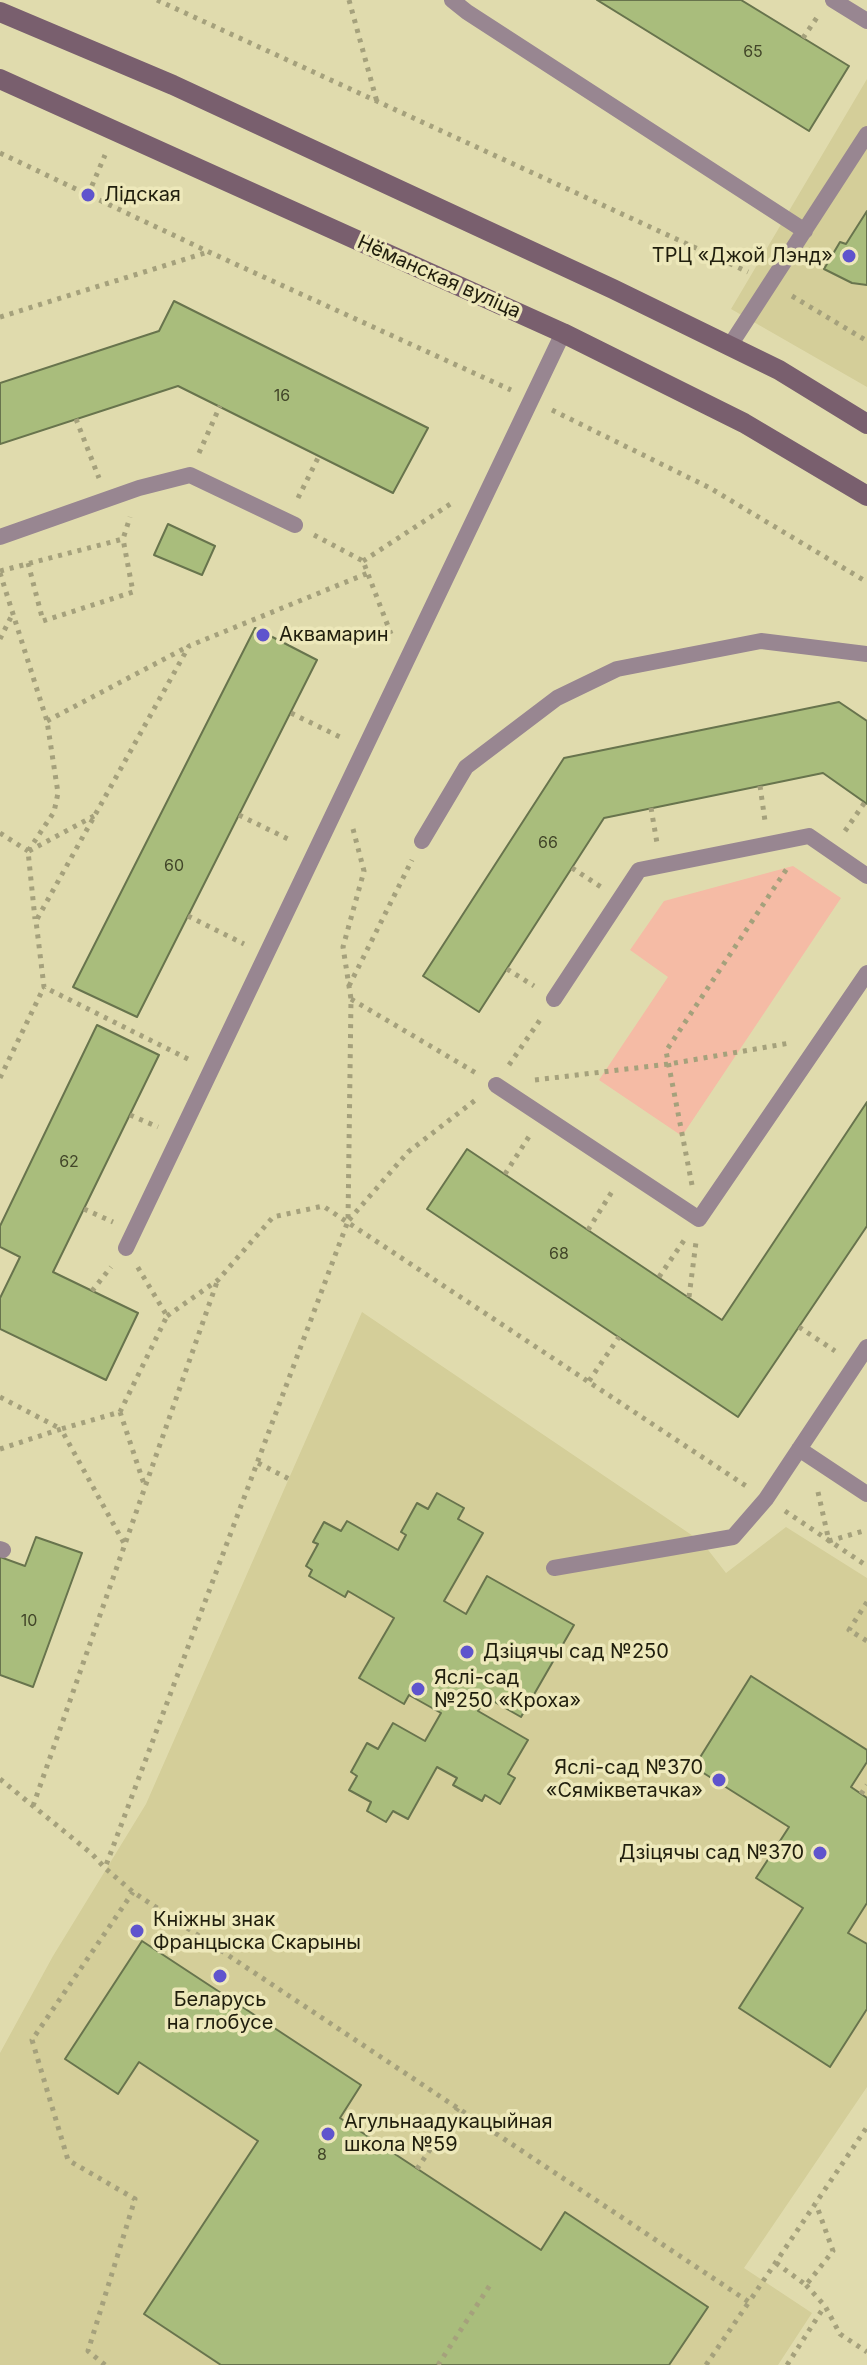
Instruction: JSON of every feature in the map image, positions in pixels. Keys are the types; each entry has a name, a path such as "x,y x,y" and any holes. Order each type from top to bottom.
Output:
{"main road":[{"path":"0,12 173,85 613,289 779,370 867,424"},
{"name":"Нёманская вуліца","path":"0,79 563,333 744,423 867,496"}],"lane":[{"path":"452,0 805,231"},
{"path":"833,0 867,21"},
{"path":"729,347 867,134"},
{"path":"126,1248 563,333"},
{"path":"0,537 139,488 190,475 291,523"},
{"path":"422,841 466,767 557,698 617,669 761,641 867,654"},
{"path":"554,999 639,870 809,836 867,876"},
{"path":"496,1085 699,1219 867,973"},
{"path":"554,1568 733,1537 804,1452 867,1347"},
{"path":"804,1452 867,1494"}],"path":[{"path":"157,0 771,283 867,341"},
{"path":"349,0 377,102"},
{"path":"88,195 116,131"},
{"path":"0,153 531,399 710,488 867,582"},
{"path":"0,317 209,252"},
{"path":"190,475 220,406"},
{"path":"76,419 107,499"},
{"path":"291,523 319,456"},
{"path":"28,563 43,621 133,592 123,539 139,488"},
{"path":"363,561 456,500"},
{"path":"0,1078 44,987 28,851 54,812 58,793 47,721 0,572 123,539"},
{"path":"329,543 363,561 403,667"},
{"path":"47,721 189,646 368,573"},
{"path":"0,639 13,612"},
{"path":"36,921 189,646"},
{"path":"291,713 364,749"},
{"path":"760,786 768,842"},
{"path":"832,851 865,802"},
{"path":"651,808 661,866"},
{"path":"28,851 96,815"},
{"path":"239,815 315,852"},
{"path":"105,1868 348,1221 351,999 343,947 364,871 354,829"},
{"path":"0,833 28,851"},
{"path":"689,1297 699,1219 666,1051 809,836"},
{"path":"349,986 422,841"},
{"path":"572,868 619,899"},
{"path":"188,916 266,955"},
{"path":"44,987 211,1071"},
{"path":"351,999 496,1085 669,1064 822,1038"},
{"path":"348,1221 408,1152 496,1085 554,999"},
{"path":"505,1174 542,1115"},
{"path":"588,1230 626,1170"},
{"path":"145,1487 120,1412 167,1316 218,1280 273,1217 323,1206 867,1566"},
{"path":"659,1277 699,1219"},
{"path":"126,1248 167,1316"},
{"path":"33,1806 218,1280"},
{"path":"799,1327 855,1365"},
{"path":"589,1381 619,1337"},
{"path":"0,1397 61,1429 125,1545"},
{"path":"0,1449 120,1412"},
{"path":"804,1452 829,1541"},
{"path":"258,1463 289,1479"},
{"path":"829,1541 867,1530"},
{"path":"867,1602 849,1630 867,1641"},
{"path":"0,1779 92,1854 133,1892 749,2302"},
{"path":"861,1794 867,1785"},
{"path":"105,2365 88,2351 135,2199 68,2160 32,2040 133,1892"},
{"path":"417,2169 458,2108"},
{"path":"706,2365 867,2127"},
{"path":"806,2285 833,2251 816,2204"},
{"path":"776,2263 806,2285 825,2306 840,2334 867,2352"},
{"path":"438,2365 492,2282"},
{"path":"787,2365 825,2306"}],"shaded area":[{"path":"867,79 867,387 731,309"},
{"path":"793,866 841,898 682,1136 599,1080 668,977 630,950 664,901"},
{"path":"362,1312 702,1542 726,1573 786,1527 867,1578 867,2087 744,2268 812,2313 778,2365 0,2365 0,2053 53,1956 146,1804"}],"building":[{"path":"597,0 741,0 849,66 809,131"},
{"name":"ТРЦ «Джой Лэнд»","path":"867,211 867,285 852,283 824,269 840,242 846,244"},
{"path":"174,301 428,428 393,493 178,386 0,444 0,383 159,331"},
{"path":"168,524 215,546 202,575 154,555"},
{"path":"255,628 317,660 137,1017 73,987"},
{"path":"839,702 867,721 867,804 823,773 604,818 479,1012 423,976 564,758"},
{"path":"97,1025 159,1055 53,1272 138,1313 106,1380 0,1329 0,1298 20,1257 0,1247 0,1226"},
{"path":"867,1102 867,1226 738,1417 427,1209 467,1149 722,1320"},
{"name":"Дзіцячы сад №250","path":"437,1493 464,1508 458,1519 483,1533 444,1601 466,1614 487,1576 574,1625 521,1717 486,1697 478,1711 528,1740 508,1774 515,1778 500,1804 485,1795 482,1801 453,1785 457,1778 437,1767 408,1819 393,1811 386,1822 367,1811 371,1802 349,1790 357,1776 351,1772 367,1743 378,1749 393,1723 425,1741 441,1713 409,1695 404,1704 359,1678 394,1618 348,1591 345,1597 309,1576 312,1570 306,1566 318,1544 313,1542 324,1522 341,1531 347,1521 398,1550 406,1535 401,1532 417,1503 428,1509"},
{"path":"36,1537 82,1553 33,1687 0,1675 0,1557 25,1566"},
{"name":"Дзіцячы сад №370","path":"751,1676 867,1750 867,1762 851,1787 867,1798 867,1903 848,1933 867,1944 867,2009 830,2067 739,2008 803,1908 756,1878 789,1827 694,1767"},
{"path":"142,1941 361,2085 340,2118 541,2250 565,2212 708,2307 669,2365 221,2365 144,2314 258,2141 139,2062 118,2094 65,2059"}],"place":[{"name":"Лідская","path":"88,195"},
{"name":"ТРЦ «Джой Лэнд»","path":"849,256"},
{"name":"Аквамарин","path":"263,635"},
{"name":"Дзіцячы сад №250","path":"467,1652"},
{"name":"Яслі-сад №250 «Кроха»","path":"418,1689"},
{"name":"Яслі-сад №370 «Сямікветачка»","path":"719,1780"},
{"name":"Дзіцячы сад №370","path":"820,1853"},
{"name":"Кніжны знак Францыска Скарыны","path":"137,1931"},
{"name":"Беларусь на глобусе","path":"220,1976"},
{"name":"Агульнаадукацыйная школа №59","path":"328,2134"}]}
